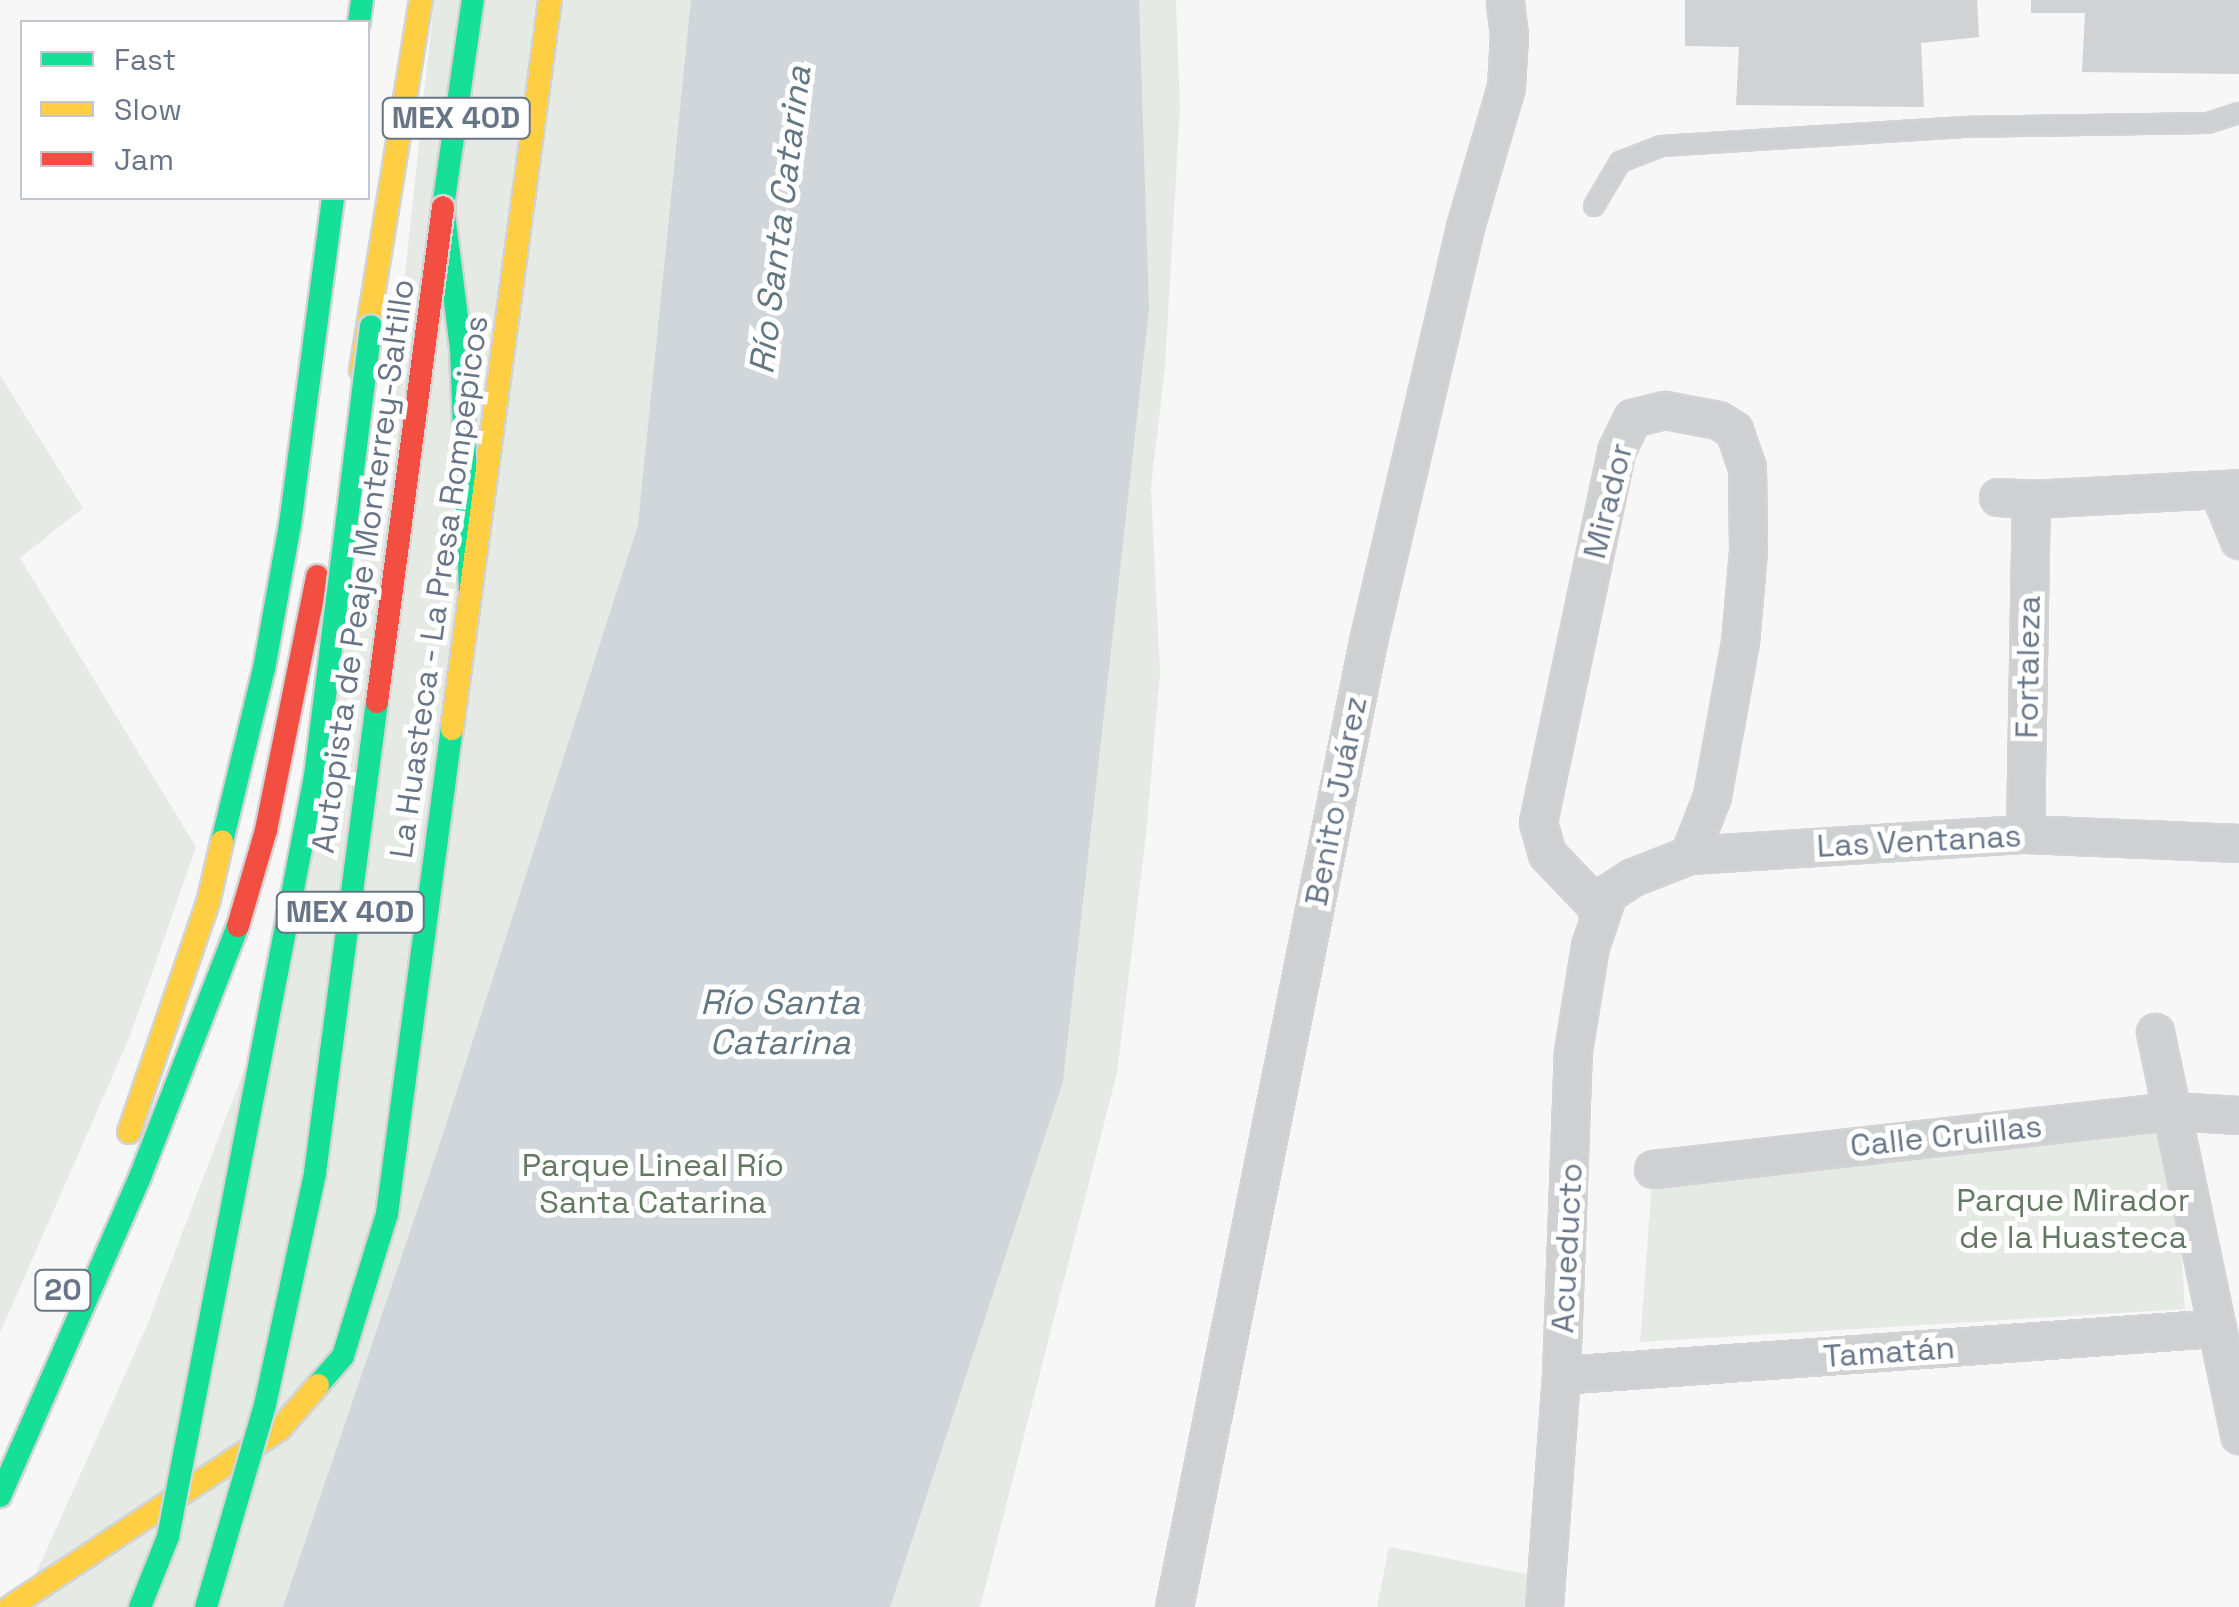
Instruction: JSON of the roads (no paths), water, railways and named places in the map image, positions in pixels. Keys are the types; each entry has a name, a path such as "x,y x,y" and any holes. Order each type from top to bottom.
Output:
{"main road":[{"name":"MEX 40D","path":"0,1496 140,1176 236,933 266,830 346,428 372,326 420,0"},
{"name":"Autopista de Peaje Monterrey-Saltillo","path":"206,1607 265,1405 315,1174 473,0"},
{"name":"La Huasteca - La Presa Rompepicos","path":"10,1607 280,1429 344,1356 387,1214 550,0"},
{"path":"122,1150 144,1099 208,903 239,786 290,525 333,200"},
{"path":"443,207 461,349 470,593"},
{"name":"Autopista de Peaje Monterrey-Saltillo","path":"140,1607 168,1537 315,776 372,326"}],"street":[{"name":"Benito Juárez","path":"1174,1607 1372,622 1465,226 1506,88 1509,36 1505,0"},
{"name":"Mirador","path":"1603,904 1594,904 1547,854 1538,822 1616,450 1632,418 1665,410 1688,412 1734,430 1743,448 1748,551 1740,642 1712,796 1689,854"},
{"name":"Fortaleza","path":"2025,834 2014,498 2229,490 2239,540"},
{"name":"Las Ventanas","path":"1603,904 1633,877 1689,854 2025,834 2239,843"},
{"name":"Acueducto","path":"1544,1607 1561,1375 1573,1050 1603,904"},
{"path":"2155,1032 2226,1345 2239,1435"},
{"name":"Calle Cruillas","path":"1653,1169 2172,1111 2239,1115"},
{"name":"Tamatán","path":"1561,1375 2226,1345"}],"lane":[{"path":"1594,206 1620,162 1661,146 1960,127 2208,123 2239,114"}],"water":[{"name":"Río Santa Catarina","path":"691,0 1139,0 1149,309 1063,1081 890,1607 283,1607 442,1137 638,525"}],"park label":[{"name":"Parque Lineal Río Santa Catarina","path":"653,1184"},
{"name":"Parque Mirador de la Huasteca","path":"2073,1220"}]}
